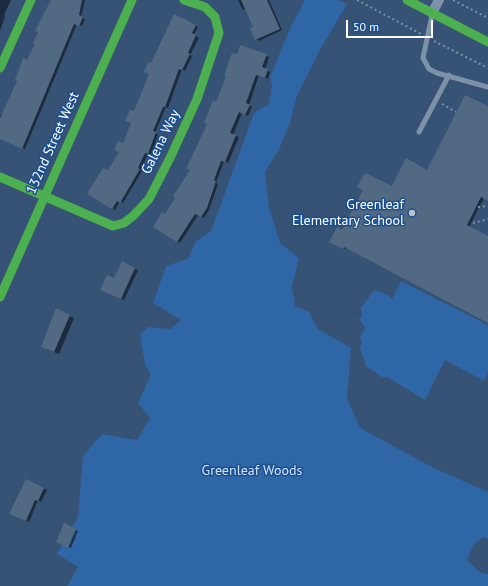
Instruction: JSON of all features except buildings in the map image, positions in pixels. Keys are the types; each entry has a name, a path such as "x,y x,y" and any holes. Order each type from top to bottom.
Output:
{"street":[{"path":"0,68 31,0"},
{"name":"132nd Street West","path":"0,297 132,0"},
{"name":"Galena Way","path":"0,177 113,226 124,223 133,216 149,199 171,156 197,99 219,33 215,17 205,7 184,0"},
{"path":"407,0 488,42"},
{"path":"432,13 439,0"}],"lane":[{"path":"432,13 423,58 429,69 437,74 449,75 488,87"},
{"path":"418,132 449,75"}],"path":[{"path":"453,0 488,18"},
{"path":"435,100 456,112"},
{"path":"478,207 488,206"},
{"path":"473,223 488,219"}],"green space":[{"name":"Greenleaf Woods","path":"305,0 338,0 347,4 321,48 296,98 290,123 279,149 265,172 269,207 280,243 299,258 292,287 295,306 309,312 318,329 351,348 347,398 360,428 434,468 488,492 488,539 484,537 473,545 467,560 481,573 488,574 488,586 67,586 78,567 57,554 78,517 83,456 102,434 137,440 150,418 138,403 151,374 145,365 140,335 148,327 170,329 181,320 153,303 166,266 188,259 195,242 211,231 254,113 269,104 272,86 270,77 291,26"},
{"path":"401,281 488,325 488,373 484,381 445,360 425,400 387,377 382,377 366,366 360,347 362,342 360,337 365,328 359,319 362,316 361,308 374,290 388,295 392,299"}],"traffic: fast":[{"path":"0,68 31,0"},
{"path":"0,297 132,0"},
{"path":"0,177 113,226 124,223 133,216 149,199 171,156 197,99 219,33 215,17 205,7 184,0"},
{"path":"407,0 488,42"}],"place":[{"name":"Greenleaf Elementary School","path":"412,213"}]}
